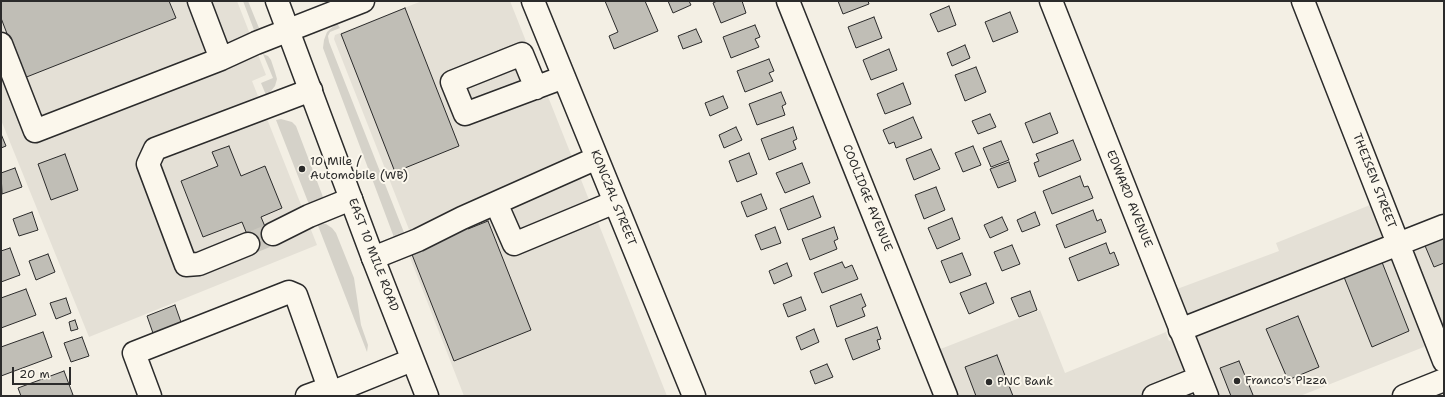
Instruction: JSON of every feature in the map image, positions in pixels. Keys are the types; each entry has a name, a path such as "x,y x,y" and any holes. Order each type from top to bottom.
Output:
{"street":[{"path":"199,1 221,59"},
{"name":"EAST 10 MILE ROAD","path":"277,1 373,258 427,396"},
{"path":"1,44 35,131 221,59 288,30 363,1"},
{"name":"KONCZAL STREET","path":"533,1 694,396"},
{"name":"COOLIDGE AVENUE","path":"788,1 946,396"},
{"name":"EDWARD AVENUE","path":"1051,1 1203,387"},
{"name":"THEISEN STREET","path":"1303,1 1444,361"},
{"path":"536,88 564,77"},
{"path":"248,244 199,264 186,265 148,164 155,149 311,90"},
{"path":"373,258 418,240 597,158"},
{"path":"273,234 309,216 351,199"},
{"path":"496,203 514,244 615,202"},
{"path":"1180,330 1444,226"},
{"path":"150,396 134,353 289,292 296,295 336,391"},
{"path":"307,396 336,391 412,360"},
{"path":"1404,396 1444,380"},
{"path":"1154,396 1203,387"}],"shaded area":[{"path":"1,1 237,1 266,75 252,81 317,245 89,337 1,120"},
{"path":"243,1 248,1 259,28 254,30"},
{"path":"422,1 510,1 667,396 464,396 409,255 410,232 334,39 335,35"},
{"path":"337,23 340,28 330,32 328,36 329,42 405,235 395,240 323,48 327,32"},
{"path":"263,54 268,56 271,60 277,79 275,86 266,95 261,83 273,78"},
{"path":"281,119 292,122 296,126 323,197 322,201 310,207 276,120"},
{"path":"1370,205 1388,252 1444,230 1444,339 1300,396 958,396 938,350 1040,310 1065,373 1166,332 1169,341 1194,331 1177,289 1279,251 1276,243"},
{"path":"317,223 326,224 336,233 354,278 361,325 368,345 367,352"}],"building":[{"path":"1,1 169,1 176,18 24,78 1,18"},
{"path":"605,1 645,1 658,31 614,49 609,36 618,32"},
{"path":"668,1 689,1 691,5 673,13"},
{"path":"717,1 742,1 746,13 721,23 713,3"},
{"path":"838,1 868,1 869,4 843,14"},
{"path":"949,6 956,25 938,32 930,14"},
{"path":"405,8 459,146 395,172 341,34"},
{"path":"1010,12 1018,32 993,42 985,22"},
{"path":"874,17 882,38 856,48 848,27"},
{"path":"755,25 760,37 755,39 759,47 731,58 723,37"},
{"path":"696,29 702,42 683,49 678,36"},
{"path":"965,45 970,58 952,66 947,53"},
{"path":"889,49 897,70 871,80 863,60"},
{"path":"769,59 774,71 769,73 773,81 745,92 737,71"},
{"path":"976,67 986,92 965,101 955,75"},
{"path":"903,83 911,104 885,114 877,94"},
{"path":"781,92 786,104 782,106 785,115 757,125 749,104"},
{"path":"723,96 728,108 710,116 705,103"},
{"path":"1050,113 1058,133 1033,143 1025,123"},
{"path":"990,114 996,127 978,134 972,121"},
{"path":"913,117 922,138 896,148 894,142 889,144 883,130"},
{"path":"736,127 742,140 724,148 719,135"},
{"path":"793,127 797,139 793,141 796,149 769,160 761,139"},
{"path":"1,134 6,146 1,148"},
{"path":"1073,140 1081,160 1039,177 1034,163 1039,161 1036,154"},
{"path":"1001,141 1009,160 991,167 983,148"},
{"path":"229,146 241,176 265,166 282,208 261,217 271,241 253,249 242,222 203,237 181,181 218,166 212,152"},
{"path":"973,146 981,165 963,172 955,153"},
{"path":"931,149 940,169 914,180 906,159"},
{"path":"749,153 757,174 737,182 729,161"},
{"path":"65,154 78,190 51,200 38,164"},
{"path":"1009,162 1016,181 998,188 990,169"},
{"path":"802,163 810,183 785,193 776,173"},
{"path":"15,168 22,187 2,194 1,173"},
{"path":"1080,176 1084,187 1088,186 1093,198 1052,214 1043,191"},
{"path":"936,187 945,210 924,219 915,195"},
{"path":"761,194 767,209 747,217 741,202"},
{"path":"813,196 821,217 788,230 780,209"},
{"path":"1093,210 1097,221 1101,219 1106,232 1065,248 1056,225"},
{"path":"32,212 38,230 19,236 13,219"},
{"path":"1035,212 1040,225 1022,232 1017,220"},
{"path":"1002,217 1008,230 990,238 984,225"},
{"path":"952,218 960,239 937,249 928,228"},
{"path":"488,221 531,330 454,361 411,252 446,239 442,231 465,222 468,229"},
{"path":"775,227 781,243 761,250 755,235"},
{"path":"834,227 838,239 834,241 837,249 810,260 802,239"},
{"path":"1444,232 1444,263 1434,267 1423,241"},
{"path":"1106,243 1110,254 1114,252 1119,265 1078,281 1069,258"},
{"path":"1012,245 1020,264 1002,271 994,252"},
{"path":"10,248 20,275 1,282 1,251"},
{"path":"962,253 971,275 950,283 941,261"},
{"path":"48,254 55,272 36,280 29,261"},
{"path":"1380,257 1409,331 1372,347 1342,272"},
{"path":"842,262 845,268 852,265 858,279 822,293 814,273"},
{"path":"787,263 792,276 774,284 769,271"},
{"path":"986,283 994,303 969,314 960,293"},
{"path":"26,289 36,315 1,328 1,298"},
{"path":"1030,291 1037,310 1019,317 1011,298"},
{"path":"861,294 866,306 862,308 865,316 837,327 830,306"},
{"path":"801,297 806,310 788,317 783,304"},
{"path":"66,298 71,313 56,319 50,303"},
{"path":"175,305 182,325 154,336 147,316"},
{"path":"1298,316 1319,367 1288,380 1266,329"},
{"path":"75,320 78,329 71,331 69,322"},
{"path":"877,327 881,339 877,340 880,349 853,360 845,339"},
{"path":"814,329 819,342 801,350 796,337"},
{"path":"43,332 52,357 1,376 1,347"},
{"path":"82,337 89,356 71,362 64,343"},
{"name":"PNC Bank","path":"997,355 1013,396 976,396 965,367"},
{"name":"Franco's Pizza","path":"1239,361 1253,395 1251,396 1231,396 1220,368"},
{"path":"827,364 833,377 815,384 810,371"},
{"path":"64,371 73,395 21,396 18,388"}],"tunnel":[{"path":"248,244 273,234"}],"place":[{"name":"10 Mile / Automobile (WB)","path":"302,169"},
{"name":"Franco's Pizza","path":"1237,381"},
{"name":"PNC Bank","path":"989,382"}]}
